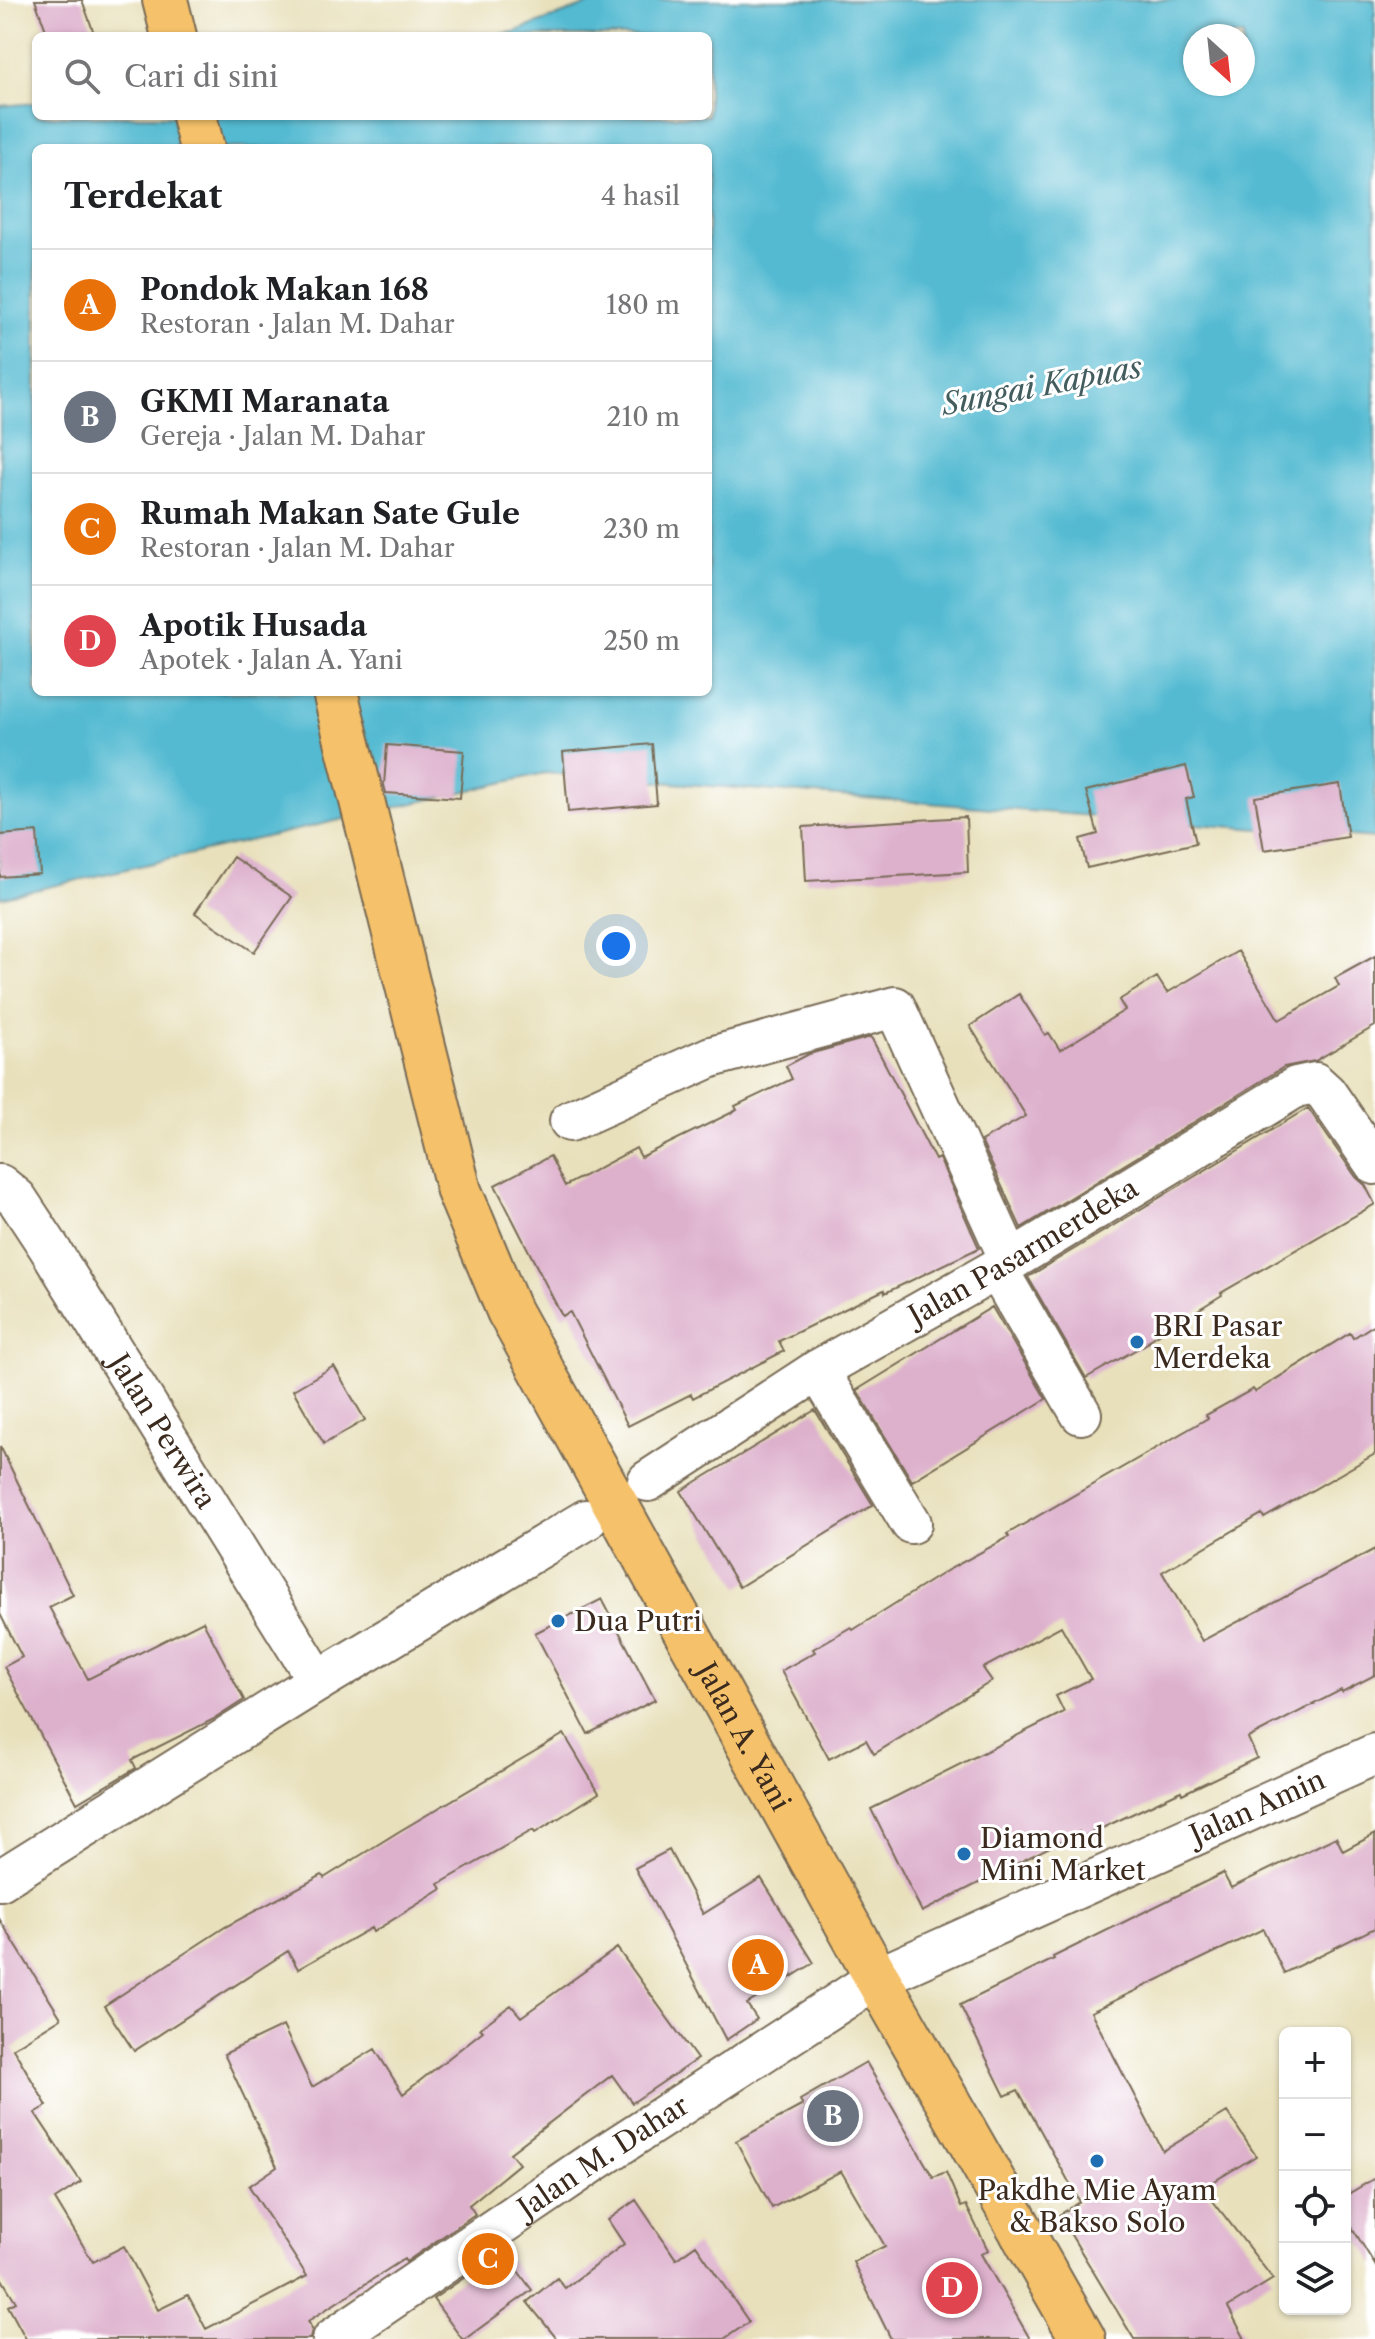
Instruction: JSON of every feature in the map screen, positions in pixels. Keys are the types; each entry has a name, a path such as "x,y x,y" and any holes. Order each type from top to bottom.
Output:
{"highway":[{"path":"165,0 173,32"},
{"path":"195,120 201,144"},
{"name":"Jalan A. Yani","path":"336,696 459,1191 509,1311 877,1978 1083,2339"}],"street":[{"path":"570,1121 711,1057 895,1007 1004,1264 1081,1414"},
{"name":"Jalan Pasarmerdeka","path":"648,1481 818,1370 1004,1264 1296,1087 1315,1083 1326,1093 1375,1164"},
{"name":"Jalan Perwira","path":"0,1185 17,1199 48,1246 318,1681"},
{"path":"818,1370 911,1523"},
{"path":"0,1880 318,1681 586,1520"},
{"name":"Jalan Amin","path":"877,1978 1375,1754"},
{"name":"Jalan M. Dahar","path":"333,2339 590,2164 877,1978"}],"water":[{"name":"Sungai Kapuas","path":"601,0 1375,0 1375,838 545,773 0,898 0,106 32,103 32,120 712,120 712,32 514,32"}],"building":[{"path":"35,0 82,0 94,32 47,32"},
{"path":"652,744 657,804 568,812 563,752"},
{"path":"387,745 464,751 460,798 386,793"},
{"path":"1186,766 1194,797 1186,799 1196,843 1087,868 1080,839 1098,834 1086,791"},
{"path":"1340,784 1348,837 1264,850 1255,797"},
{"path":"966,817 968,872 806,881 803,827"},
{"path":"37,832 40,874 0,877 0,835"},
{"path":"233,857 292,897 254,952 195,913"},
{"path":"1238,951 1279,1020 1339,986 1335,978 1375,956 1375,1026 1315,1061 1284,1067 1021,1228 981,1141 1026,1116 970,1026 1019,994 1045,1035 1049,1033 1060,1050 1125,1010 1119,1000 1157,977 1167,993"},
{"path":"871,1037 935,1160 939,1158 979,1248 779,1341 784,1351 693,1398 691,1394 628,1426 570,1312 562,1316 495,1185 550,1156 565,1186 636,1148 641,1157 792,1079 786,1066 809,1054"},
{"path":"1308,1108 1356,1177 1365,1185 1375,1204 1221,1293 1149,1342 1086,1378 1028,1277"},
{"path":"992,1307 1046,1399 912,1481 857,1390"},
{"path":"1375,1324 1375,1454 1162,1572 1202,1641 1375,1549 1375,1675 1248,1738 1257,1758 1081,1838 1079,1832 922,1912 871,1809 1064,1712 1056,1696 1091,1679 1061,1626 983,1668 992,1681 874,1754 866,1740 829,1759 781,1671 815,1652 813,1649 851,1627 853,1630 948,1570 1009,1537 1007,1534 1208,1418 1206,1415 1253,1389 1255,1392 1350,1333 1353,1338"},
{"path":"334,1366 365,1420 324,1444 293,1390"},
{"path":"815,1410 873,1505 739,1587 681,1491"},
{"path":"0,1446 73,1595 49,1607 88,1679 203,1621 244,1700 216,1718 132,1760 136,1768 77,1803 4,1667 22,1657 0,1614"},
{"path":"602,1599 655,1700 588,1734 535,1633"},
{"path":"564,1734 599,1793 535,1833 533,1830 439,1884 442,1889 373,1932 371,1928 298,1969 288,1951 134,2051 104,2006 225,1927 322,1875 324,1878"},
{"path":"1375,1834 1375,1928 1284,1973 1263,1929 1091,2012 1163,2151 1227,2112 1256,2156 1203,2188 1273,2279 1228,2307 1245,2339 1134,2339 1059,2215 1080,2202 1018,2090 1005,2096 960,2005 1223,1873 1231,1888 1336,1837 1343,1851"},
{"path":"669,1850 703,1914 761,1878 814,1963 747,2004 757,2019 726,2040 635,1868"},
{"path":"0,1920 61,2018 13,2048 47,2106 35,2113 81,2182 55,2199 93,2262 124,2246 158,2310 188,2295 206,2329 307,2276 249,2186 277,2167 224,2054 283,2026 312,2087 375,2049 403,2094 511,2005 521,2017 617,1948 697,2059 632,2103 612,2075 510,2153 519,2164 469,2205 475,2214 406,2262 404,2259 308,2321 312,2329 310,2339 26,2339 8,2306 16,2302 0,2276"},
{"path":"866,2062 933,2177 946,2172 961,2207 966,2205 988,2250 981,2254 1030,2339 891,2339 853,2262 885,2246 841,2171 772,2208 736,2141 803,2105 800,2100"},
{"path":"1375,2178 1375,2265 1351,2226 1351,2192"},
{"path":"636,2200 676,2259 696,2245 749,2322 724,2339 557,2339 527,2302 557,2278 565,2288 624,2244 608,2220"},
{"path":"503,2251 532,2290 462,2339 433,2299"}],"place":[{"name":"BRI Pasar Merdeka","path":"1137,1342"},
{"name":"Dua Putri","path":"558,1621"},
{"name":"Diamond Mini Market","path":"964,1854"},
{"name":"Pondok Makan 168","path":"758,1965"},
{"name":"GKMI Maranata","path":"833,2116"},
{"name":"Pakdhe Mie Ayam & Bakso Solo","path":"1097,2161"},
{"name":"Rumah Makan Sate Gule","path":"488,2259"},
{"name":"Apotik Husada","path":"952,2288"}]}
